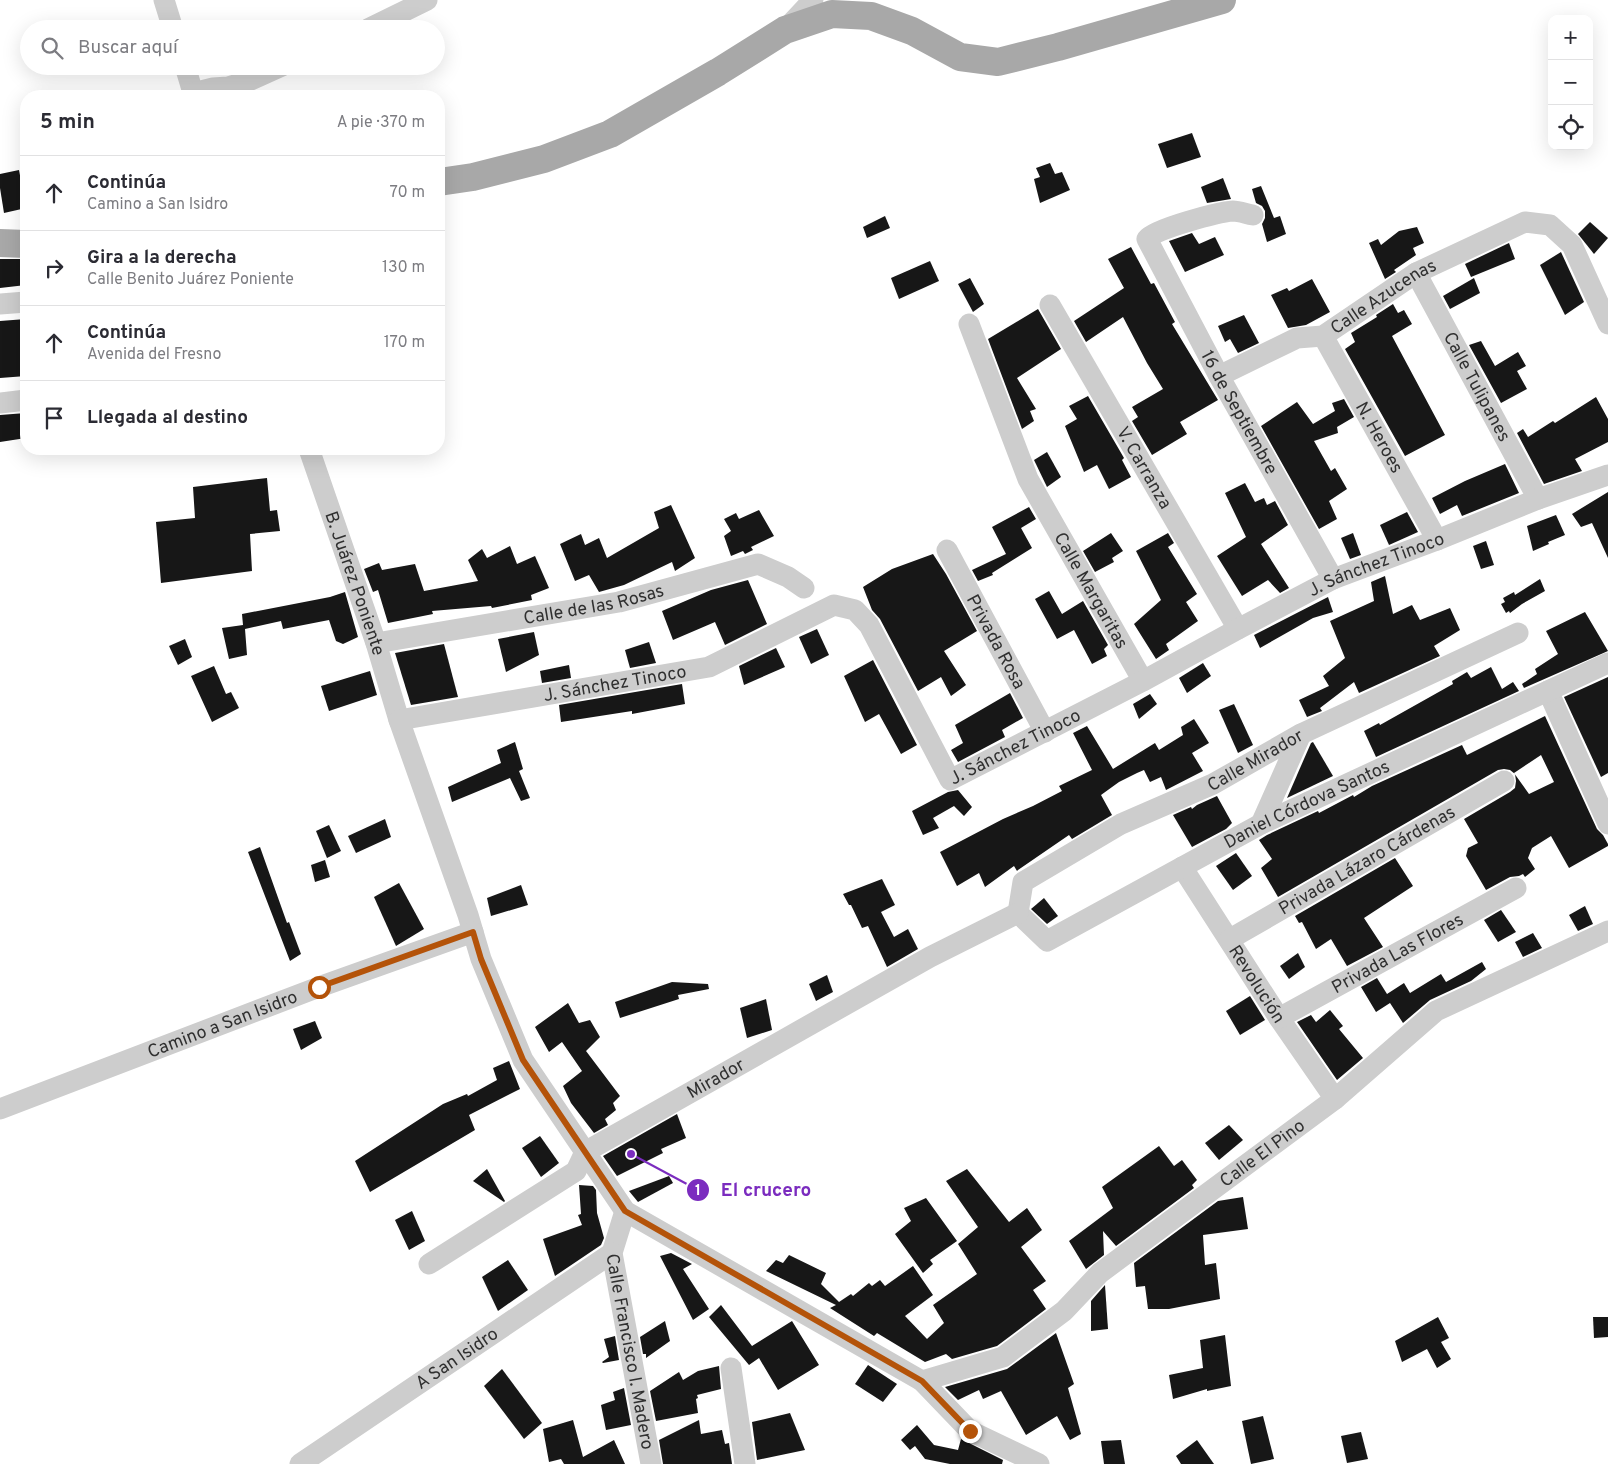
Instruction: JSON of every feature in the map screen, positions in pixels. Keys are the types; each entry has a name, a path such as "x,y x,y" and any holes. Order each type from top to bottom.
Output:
{"main road":[{"path":"445,181 473,177 544,159 610,134 718,72 785,30 832,14 871,16 912,31 960,56 998,62 1222,0"},
{"path":"0,244 20,244"}],"street":[{"path":"164,0 170,20"},
{"path":"386,20 427,0"},
{"path":"785,30 813,0"},
{"path":"188,75 192,90"},
{"path":"208,90 228,87 262,75"},
{"name":"16 de Septiembre","path":"1253,215 1235,211 1202,218 1160,230 1147,239 1218,376 1333,579"},
{"name":"Calle Azucenas","path":"1218,376 1296,338 1323,336 1416,273 1525,222 1550,225 1572,246 1608,324"},
{"name":"Calle Tulipanes","path":"1416,273 1538,499"},
{"path":"0,304 20,302"},
{"name":"V. Carranza","path":"1050,305 1238,629"},
{"name":"Calle Margaritas","path":"969,324 1028,479 1143,681"},
{"name":"N. Heroes","path":"1323,336 1437,540"},
{"path":"0,403 20,401"},
{"name":"B. Juárez Poniente","path":"311,455 481,959 523,1060 625,1211"},
{"name":"J. Sánchez Tinoco","path":"399,720 709,667 834,605 854,610 869,625 950,780 1143,681 1333,579 1538,499 1608,475"},
{"name":"Privada Rosa","path":"947,550 1045,732"},
{"name":"Calle de las Rosas","path":"376,644 619,602 758,564 788,577 804,588"},
{"name":"Calle Mirador","path":"1018,913 1023,882 1121,824 1214,784 1301,734 1518,633"},
{"name":"Daniel Córdova Santos","path":"1018,913 1048,941 1262,824 1608,663"},
{"path":"1548,691 1608,824"},
{"path":"1262,824 1301,734"},
{"name":"Privada Lázaro Cárdenas","path":"1230,939 1504,781"},
{"name":"Revolución","path":"1182,867 1279,1018 1335,1099"},
{"name":"Privada Las Flores","path":"1279,1018 1516,888"},
{"name":"Mirador","path":"429,1264 576,1171 586,1152 930,957 1018,913"},
{"name":"Calle El Pino","path":"922,1381 1003,1357 1064,1311 1100,1273 1335,1099 1436,1011 1608,931"},
{"name":"Camino a San Isidro","path":"0,1109 319,987 473,932"},
{"path":"625,1211 922,1381 970,1431 1039,1464"},
{"name":"Calle Francisco I. Madero","path":"625,1211 612,1253 651,1464"},
{"name":"A San Isidro","path":"300,1464 612,1253"},
{"path":"730,1368 745,1464"}],"building":[{"path":"1192,133 1201,157 1167,168 1158,144"},
{"path":"1050,163 1055,174 1062,172 1070,190 1040,203 1034,179 1040,177 1036,168"},
{"path":"19,170 20,209 4,213 0,174"},
{"path":"1223,178 1231,199 1207,203 1201,187"},
{"path":"1261,186 1274,218 1280,216 1286,234 1267,242 1262,224 1265,218 1265,211 1262,206 1256,203 1252,189"},
{"path":"885,216 890,228 867,238 863,227"},
{"path":"1590,222 1608,238 1594,254 1578,234"},
{"path":"1417,227 1424,243 1413,248 1416,255 1394,270 1396,272 1385,279 1369,243 1378,239 1381,245 1399,231"},
{"path":"1192,233 1199,244 1215,237 1224,255 1185,272 1169,241"},
{"path":"1509,243 1515,259 1471,277 1465,264"},
{"path":"1131,247 1151,284 1154,283 1175,322 1172,324 1218,400 1180,422 1187,434 1152,455 1132,421 1138,417 1132,407 1163,389 1123,317 1086,342 1074,321 1124,288 1108,259"},
{"path":"1561,252 1584,302 1565,315 1540,265"},
{"path":"0,259 20,259 20,286 0,288"},
{"path":"930,261 939,281 899,299 891,278"},
{"path":"970,278 984,304 973,312 958,284"},
{"path":"1474,278 1480,293 1450,309 1443,296"},
{"path":"1312,279 1330,312 1306,325 1288,328 1271,295 1287,288 1289,291"},
{"path":"1393,304 1398,313 1404,310 1412,324 1392,336 1445,435 1405,456 1345,349 1355,342 1351,333 1377,317 1376,315"},
{"path":"1038,309 1061,349 1017,378 1036,409 1030,411 1034,421 1022,429 988,339"},
{"path":"1244,315 1259,343 1238,353 1230,339 1225,342 1218,326"},
{"path":"20,319 20,376 0,378 0,321"},
{"path":"1481,341 1495,366 1518,352 1526,366 1517,371 1527,389 1501,403 1469,345"},
{"path":"1088,396 1124,458 1122,460 1131,477 1109,489 1097,465 1084,472 1065,426 1077,419 1069,406"},
{"path":"1596,397 1608,419 1608,442 1575,459 1582,471 1544,484 1517,433 1523,429 1528,437 1553,421 1555,423"},
{"path":"1344,399 1354,417 1337,427 1338,433 1314,441 1331,471 1335,468 1347,489 1329,501 1337,519 1319,529 1261,426 1297,402 1313,424 1335,411 1332,403"},
{"path":"20,413 20,439 0,442 0,415"},
{"path":"1047,452 1061,477 1047,487 1034,460"},
{"path":"1505,464 1519,493 1462,516 1457,505 1440,514 1432,498"},
{"path":"267,478 270,511 277,510 280,531 250,534 252,571 161,583 156,522 195,518 193,487"},
{"path":"1245,483 1255,502 1264,498 1267,505 1275,501 1288,525 1261,544 1289,588 1280,593 1268,580 1242,596 1217,556 1246,537 1225,493"},
{"path":"1608,492 1608,558 1592,523 1581,527 1572,514"},
{"path":"671,505 695,558 675,571 672,562 624,585 599,592 589,575 575,581 560,544 581,534 585,545 599,538 607,558 659,528 654,512"},
{"path":"1029,507 1036,519 1021,528 1032,548 992,573 993,575 978,581 972,570 1006,554 992,527"},
{"path":"759,510 774,536 751,547 753,550 745,554 743,551 731,556 724,536 731,531 724,519 736,513 739,519"},
{"path":"1407,512 1418,532 1389,545 1380,525"},
{"path":"1556,515 1565,535 1533,551 1527,526"},
{"path":"1111,533 1123,551 1112,558 1114,562 1095,572 1083,551"},
{"path":"1168,533 1174,543 1168,547 1197,594 1186,602 1198,621 1166,644 1169,650 1156,659 1134,624 1161,600 1136,551"},
{"path":"1353,533 1361,555 1350,559 1341,538"},
{"path":"1486,541 1494,565 1481,569 1473,546"},
{"path":"510,546 517,564 535,556 549,588 531,595 532,600 492,608 491,606 432,611 433,614 388,623 378,590 373,592 364,569 379,563 382,570 415,564 424,591 478,581 468,560 482,549 487,558"},
{"path":"933,554 977,631 944,651 966,685 951,696 941,677 918,691 880,619 872,610 863,587 892,569"},
{"path":"1385,576 1393,614 1412,605 1420,620 1450,608 1460,630 1434,646 1440,656 1359,693 1354,682 1320,708 1322,711 1307,717 1299,700 1329,686 1323,676 1345,658 1330,621 1374,601 1371,582"},
{"path":"1540,579 1545,591 1510,613 1509,611 1506,613 1501,604 1505,602 1503,598 1514,592 1515,595"},
{"path":"748,580 767,624 725,645 715,622 673,640 662,611 711,590"},
{"path":"1049,591 1062,614 1083,601 1108,645 1104,649 1107,656 1092,664 1074,630 1057,639 1035,599"},
{"path":"345,592 358,637 343,644 336,641 329,620 283,629 281,621 245,629 247,655 229,659 222,628 243,625 242,614 330,597"},
{"path":"1328,597 1333,612 1313,618 1260,648 1254,635"},
{"path":"1585,612 1608,651 1524,688 1522,684 1537,674 1535,669 1558,654 1546,631"},
{"path":"817,629 829,655 811,664 799,637"},
{"path":"534,632 539,655 506,672 498,639"},
{"path":"185,639 192,657 178,665 169,646"},
{"path":"649,642 656,663 630,668 625,650"},
{"path":"444,644 458,697 411,705 395,653"},
{"path":"776,648 785,667 744,685 739,666"},
{"path":"873,660 917,745 901,754 879,714 865,722 844,676"},
{"path":"1203,663 1211,676 1187,693 1179,678"},
{"path":"569,665 571,678 542,683 540,671"},
{"path":"214,666 226,694 231,692 239,708 212,722 191,676"},
{"path":"1491,667 1502,689 1513,682 1519,691 1376,757 1364,731 1379,723 1380,725 1453,684 1452,681 1467,672 1471,678"},
{"path":"370,671 377,695 329,711 321,686"},
{"path":"1608,677 1608,773 1601,777 1564,697"},
{"path":"682,684 685,704 632,714 632,711 561,722 559,705"},
{"path":"1010,693 1023,718 1002,730 1005,737 958,762 951,750 963,743 955,725"},
{"path":"1150,694 1157,704 1139,719 1133,704"},
{"path":"1234,704 1253,745 1238,753 1219,710"},
{"path":"1545,716 1597,829 1603,835 1608,846 1569,868 1551,836 1532,848 1528,858 1535,869 1525,877 1523,874 1510,877 1486,890 1466,856 1468,848 1478,843 1464,819 1515,788 1515,774 1529,794 1554,782 1541,755 1514,773 1510,770 1498,770 1278,897 1261,868 1272,859 1259,840 1462,745 1467,755"},
{"path":"1194,719 1209,743 1192,753 1203,771 1166,790 1161,777 1150,782 1144,770 1137,773 1119,782 1101,795 1112,815 1072,839 1069,835 1017,871 1014,866 985,887 979,873 957,886 940,852 1062,791 1059,786 1092,770 1073,733 1087,726 1113,769 1155,743 1159,750 1183,735 1181,727"},
{"path":"515,742 523,769 519,771 530,798 521,801 510,778 452,802 448,787 501,763 497,750"},
{"path":"1313,742 1333,776 1287,798 1311,743"},
{"path":"958,790 972,807 964,816 954,806 933,818 939,828 923,835 912,811 948,792"},
{"path":"1217,796 1232,823 1226,829 1192,847 1173,815 1191,807 1192,809"},
{"path":"385,819 391,837 356,853 348,836"},
{"path":"329,825 341,851 327,858 316,831"},
{"path":"260,847 287,923 289,922 301,954 290,961 248,852"},
{"path":"1236,853 1252,876 1233,890 1216,866"},
{"path":"1395,858 1413,886 1364,918 1383,947 1347,966 1331,939 1316,949 1302,922 1299,923 1295,916"},
{"path":"325,860 330,877 315,882 311,865"},
{"path":"882,879 895,905 881,912 894,937 908,929 918,949 887,967 868,926 862,928 851,905 849,905 843,894"},
{"path":"399,883 424,929 396,946 374,897"},
{"path":"521,885 528,905 491,916 487,898"},
{"path":"1044,898 1058,916 1047,924 1031,909"},
{"path":"1585,906 1593,924 1578,931 1569,915"},
{"path":"1501,910 1516,932 1498,942 1484,920"},
{"path":"1533,933 1542,948 1523,957 1515,942"},
{"path":"1298,953 1305,967 1289,979 1280,966"},
{"path":"1482,962 1486,969 1471,981 1430,1000 1403,1023 1390,1003 1376,1012 1361,987 1377,978 1387,994 1404,983 1410,993 1441,974 1446,982"},
{"path":"827,975 833,992 816,1001 809,984"},
{"path":"672,982 708,984 709,989 678,995 679,999 620,1018 615,1002"},
{"path":"1250,996 1265,1020 1240,1035 1226,1011"},
{"path":"766,999 772,1030 747,1038 740,1008"},
{"path":"568,1003 579,1023 590,1020 600,1037 586,1051 620,1096 613,1103 616,1110 605,1119 608,1125 594,1133 571,1103 563,1086 582,1071 562,1042 549,1052 535,1027"},
{"path":"1330,1010 1343,1026 1339,1029 1363,1058 1337,1080 1297,1022 1311,1015 1316,1022"},
{"path":"315,1021 322,1038 301,1050 293,1029"},
{"path":"509,1061 520,1089 469,1115 475,1130 370,1192 355,1161 443,1104 467,1094 468,1096 497,1080 493,1068"},
{"path":"677,1114 686,1138 661,1149 663,1153 617,1176 603,1156"},
{"path":"1229,1125 1243,1140 1219,1160 1205,1143"},
{"path":"540,1136 559,1163 541,1177 522,1148"},
{"path":"1159,1146 1174,1166 1182,1160 1197,1180 1192,1185 1194,1188 1116,1246 1103,1231 1104,1255 1086,1269 1069,1241 1113,1208 1102,1187"},
{"path":"487,1169 505,1201 504,1202 473,1181"},
{"path":"967,1169 1009,1222 1027,1208 1042,1230 1021,1247 1046,1281 1033,1290 1046,1309 997,1346 952,1359 946,1354 925,1362 877,1333 874,1336 830,1308 836,1305 766,1271 776,1260 783,1263 789,1255 826,1273 821,1284 839,1302 851,1294 853,1296 869,1283 872,1286 880,1280 885,1286 913,1266 933,1295 905,1316 927,1339 944,1323 933,1305 977,1274 958,1244 978,1227 946,1181"},
{"path":"669,1176 673,1183 638,1202 629,1191"},
{"path":"579,1185 593,1186 596,1190 597,1213 604,1238 601,1245 555,1276 543,1239 582,1225 578,1215 581,1214"},
{"path":"1243,1197 1248,1229 1203,1235 1205,1265 1216,1263 1220,1299 1169,1309 1148,1309 1145,1286 1136,1287 1134,1263 1218,1201"},
{"path":"926,1198 957,1241 930,1260 933,1264 923,1273 895,1234 911,1221 904,1208"},
{"path":"412,1211 425,1241 409,1250 395,1220"},
{"path":"671,1253 692,1264 683,1269 709,1309 693,1320 660,1256"},
{"path":"508,1260 528,1290 498,1311 482,1277"},
{"path":"1105,1285 1108,1329 1091,1331 1091,1301"},
{"path":"721,1305 752,1346 792,1321 819,1365 778,1390 759,1358 749,1365 709,1317"},
{"path":"1438,1317 1449,1338 1441,1342 1451,1359 1437,1368 1427,1349 1402,1362 1395,1341"},
{"path":"1593,1317 1608,1317 1608,1337 1594,1338"},
{"path":"665,1321 670,1341 646,1358 646,1354 643,1354 640,1337"},
{"path":"1056,1333 1074,1384 1068,1388 1081,1434 1070,1440 1057,1416 1026,1435 1001,1391 983,1399 979,1390 958,1400 945,1387 1007,1369"},
{"path":"1225,1335 1231,1386 1207,1391 1207,1389 1173,1399 1169,1375 1203,1368 1200,1340"},
{"path":"615,1336 619,1360 603,1363 609,1357 604,1339"},
{"path":"868,1365 897,1384 883,1402 855,1384"},
{"path":"719,1366 721,1389 697,1395 698,1413 656,1421 650,1391 679,1372 683,1380 698,1371"},
{"path":"502,1369 542,1423 524,1439 484,1386"},
{"path":"624,1388 631,1425 606,1430 601,1405 615,1400 613,1392"},
{"path":"790,1413 805,1450 757,1460 752,1422"},
{"path":"1263,1416 1274,1459 1251,1464 1242,1421"},
{"path":"573,1420 583,1457 614,1440 625,1464 564,1464 561,1459 549,1462 543,1429"},
{"path":"699,1420 701,1434 722,1430 725,1444 729,1443 732,1464 663,1464 659,1440"},
{"path":"917,1425 934,1445 958,1450 961,1439 1003,1460 1002,1464 950,1464 925,1459 915,1446 910,1450 901,1440"},
{"path":"1361,1432 1368,1459 1347,1463 1341,1436"},
{"path":"1121,1440 1125,1464 1104,1464 1101,1441"},
{"path":"1197,1440 1214,1464 1181,1464 1176,1456"}],"place":[{"name":"El crucero","path":"631,1154"}],"route":[{"path":"319,987 473,932 481,959 523,1060 625,1211 922,1381 970,1431"}]}
